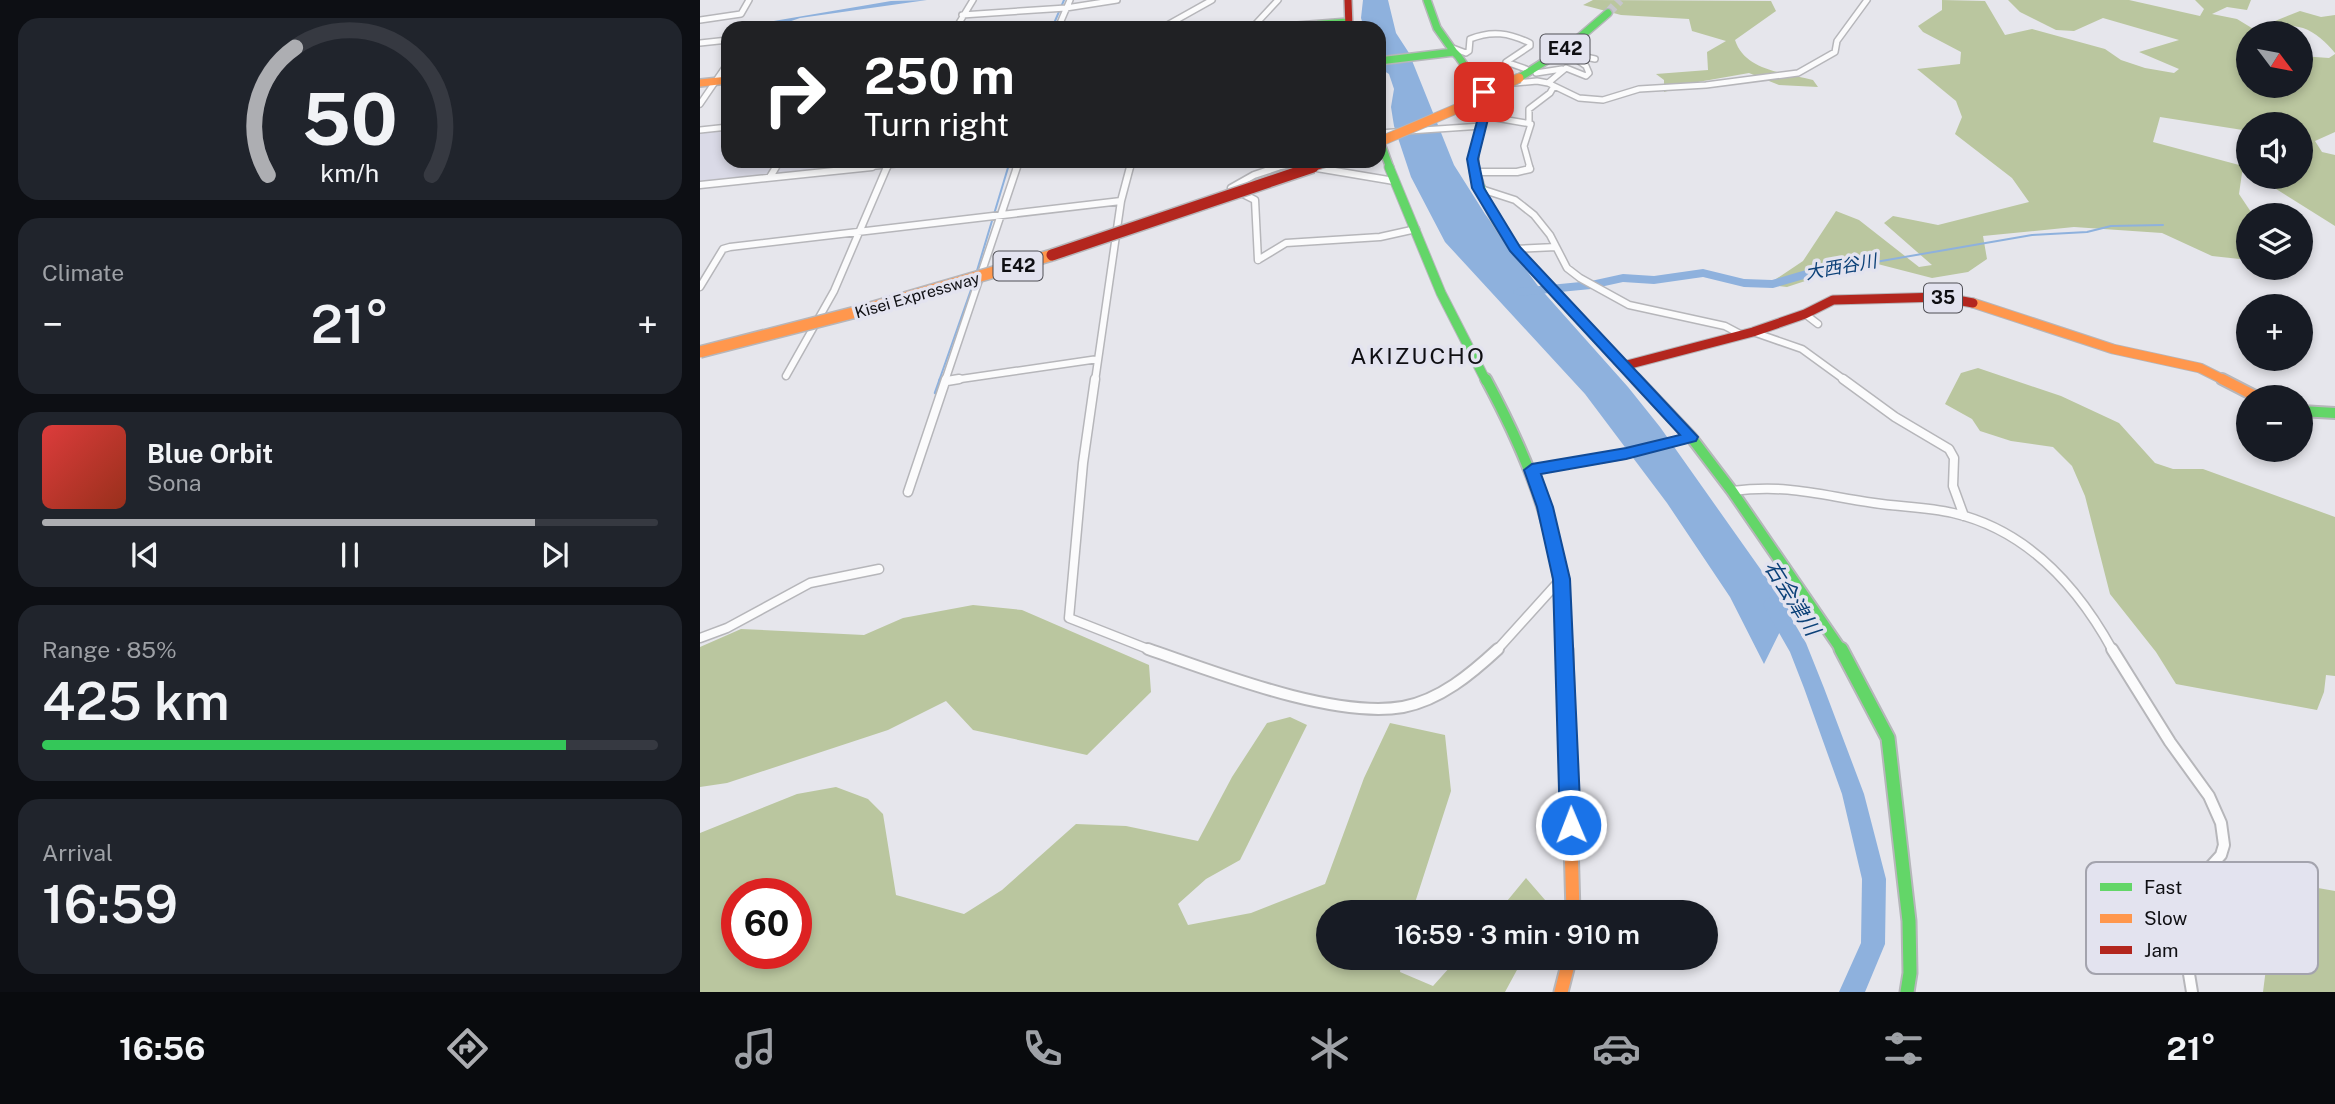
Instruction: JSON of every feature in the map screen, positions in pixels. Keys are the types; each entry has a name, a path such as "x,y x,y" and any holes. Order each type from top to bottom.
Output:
{"main road":[{"path":"1348,0 1348,21"},
{"path":"1427,0 1437,28 1488,99 1473,159 1473,172 1478,188 1515,249 1623,366 1732,491 1838,643 1888,738 1909,921 1910,972 1907,992"},
{"name":"E42","path":"1386,135 1463,106 1522,74 1572,44 1608,13"},
{"path":"1386,60 1452,50"},
{"path":"1386,151 1394,181 1450,312 1532,470 1545,507 1561,579 1573,900"},
{"name":"Kisei Expressway","path":"700,352 858,312 1061,254 1215,204 1311,168"},
{"name":"35","path":"1623,366 1747,333 1805,314 1833,300 1941,297 1965,300 2113,349 2177,361 2200,368 2236,386"},
{"path":"2313,412 2335,413"},
{"path":"1561,992 1567,970"}],"street":[{"path":"700,20 741,14 749,0"},
{"path":"959,21 973,0"},
{"path":"1061,21 1070,0"},
{"path":"962,15 1066,8 1117,0"},
{"path":"1174,21 1212,0"},
{"path":"1258,21 1278,0"},
{"path":"1481,86 1538,81 1551,84 1579,98 1603,100 1639,89 1706,85 1798,73 1835,52 1837,41 1867,0"},
{"path":"1452,50 1466,53 1469,51 1470,39 1477,36 1493,32 1511,34 1530,43 1530,46 1506,62 1522,74"},
{"path":"700,43 721,41"},
{"path":"1536,73 1572,68 1579,75 1586,76 1589,73 1586,66 1576,59 1581,56 1595,59"},
{"path":"1473,172 1517,172 1530,169 1524,146 1529,109 1550,93 1551,84 1562,69"},
{"path":"700,104 714,81"},
{"path":"1386,135 1483,121 1529,124"},
{"path":"700,130 721,128"},
{"path":"770,177 775,168"},
{"path":"700,185 858,168"},
{"path":"786,376 834,291 887,168"},
{"path":"908,492 1017,168"},
{"path":"1130,168 1121,201 1083,463 1069,618 1177,660 1300,697 1348,707 1405,707 1428,699 1458,683 1491,657 1561,579"},
{"path":"1274,168 1249,177 1231,188 1255,200 1258,260 1286,243 1380,237 1416,229"},
{"path":"1318,168 1394,181"},
{"path":"1478,188 1499,191 1536,214 1562,262 1573,274 1618,295 1629,305 1725,326 1802,349 1895,417 1949,449 1954,458 1953,486 1964,516"},
{"path":"700,287 723,249 859,230 1121,201"},
{"path":"1515,249 1556,247"},
{"path":"1805,314 1818,324"},
{"path":"947,381 1098,359"},
{"path":"1532,470 1626,454 1684,439"},
{"path":"1732,491 1779,487 1817,491 1843,498 1964,516 2025,547 2046,563 2077,593 2102,629 2133,688 2184,763 2211,796 2219,812 2224,836 2221,858 2217,862"},
{"path":"700,638 730,628 798,588 820,579 879,569"},
{"path":"2190,974 2192,992"}],"shaded area":[{"path":"721,128 721,168 859,168 700,185 700,130"}],"green space":[{"path":"1593,0 1771,1 1776,11 1735,40 1740,50 1747,58 1767,69 1813,80 1818,87 1779,85 1749,73 1698,82 1664,92 1664,80 1656,74 1708,70 1707,52 1726,41 1692,31 1689,19 1621,15 1583,5"},
{"path":"1942,0 1985,1 2005,35 2032,29 2105,49 2121,60 2145,68 2174,73 2179,69 2139,52 2179,40 2103,18 2074,31 2056,30 2020,12 2008,0 2129,0 2200,16 2204,9 2195,0 2251,0 2247,10 2227,7 2212,14 2240,21 2236,21 2236,98 2314,98 2314,57 2329,58 2335,54 2335,132 2315,141 2322,152 2335,155 2335,226 2313,212 2313,203 2298,203 2276,189 2313,189 2313,112 2236,112 2236,129 2160,117 2153,142 2236,164 2236,189 2240,189 2239,194 2245,203 2236,203 2236,259 2212,256 2162,233 2074,227 1983,236 1987,259 1968,272 1932,278 1866,261 1787,287 1767,285 1803,261 1836,211 1859,220 1919,267 1932,265 1884,223 1893,216 1938,225 2029,202 2012,178 1955,134 1962,117 1956,101 1917,69 1960,64 1961,52 1923,32 1918,26 1942,10"},
{"path":"2300,11 2321,17 2335,15 2335,53 2314,34 2314,21 2275,21"},
{"path":"1978,368 2061,396 2119,423 2155,463 2173,469 2203,469 2335,517 2335,676 2326,675 2324,692 2317,710 2176,684 2156,652 2110,594 2085,496 2072,466 2053,447 2011,441 1980,431 1972,419 1945,404 1961,373"},
{"path":"973,605 1022,610 1149,665 1151,692 1087,755 973,730 946,701 888,730 727,783 700,787 700,647 741,629 864,635 903,618"},
{"path":"1290,717 1307,725 1240,860 1206,879 1178,904 1188,925 1251,913 1325,884 1364,778 1390,723 1445,735 1451,791 1416,900 1316,900 1316,970 1400,970 1433,986 1447,970 1517,970 1505,992 700,992 700,833 797,794 836,787 868,799 883,814 896,895 964,914 1002,890 1076,824 1126,826 1198,841 1232,777 1267,723"},
{"path":"1526,878 1545,900 1508,900"},
{"path":"2318,888 2335,891 2335,992 2263,992 2265,974 2318,974"}],"water":[{"path":"927,0 791,21 773,21 891,1"},
{"path":"1363,0 1388,0 1396,33 1409,53 1454,165 1485,214 1538,286 1660,427 1790,611 1764,664 1730,597 1667,503 1585,394 1445,242 1411,177 1394,126 1391,107 1394,89 1386,72 1386,21 1362,21"}],"waterway":[{"path":"1055,21 1064,0"},
{"path":"976,274 1008,168"},
{"name":"大西谷川","path":"1806,274 2032,235 2087,232 2111,226 2163,225"},
{"name":"大西谷川","path":"1519,292 1591,285 1623,278 1654,280 1703,273 1744,283 1773,284 1806,274"},
{"path":"939,381 973,284"},
{"path":"935,393 940,379"},
{"name":"右会津川","path":"1773,605 1799,649 1814,688 1853,794 1874,879 1873,944 1852,992"}],"tunnel":[{"path":"1608,13 1620,0"}],"traffic: fast":[{"path":"1427,0 1437,28 1454,52"},
{"path":"1519,78 1572,44 1608,13"},
{"path":"1386,60 1454,52 1458,56 1488,99 1474,155 1478,183 1486,203 1512,243 1574,312"},
{"path":"1386,157 1431,272 1514,432 1544,505 1553,537 1563,604 1569,773"},
{"path":"1623,366 1691,437 1732,491 1838,643 1888,738 1909,921 1910,973 1907,992"},
{"path":"2313,412 2335,413"}],"traffic: slow":[{"path":"1386,139 1463,106 1519,78"},
{"path":"700,83 721,81"},
{"path":"700,352 860,311 1052,255"},
{"path":"1973,303 2113,349 2200,368 2236,386"},
{"path":"1569,773 1573,900"},
{"path":"1561,992 1567,970"}],"traffic: jam":[{"path":"1348,0 1349,21"},
{"path":"1052,255 1309,168"},
{"path":"1574,312 1623,366 1753,332 1805,314 1833,300 1941,297 1973,303"}],"district":[{"name":"AKIZUCHO","path":"1418,356"}],"route":[{"path":"1484,92 1488,99 1473,159 1473,172 1478,188 1515,249 1691,437 1626,454 1532,470 1545,507 1561,579 1571,825"}]}
